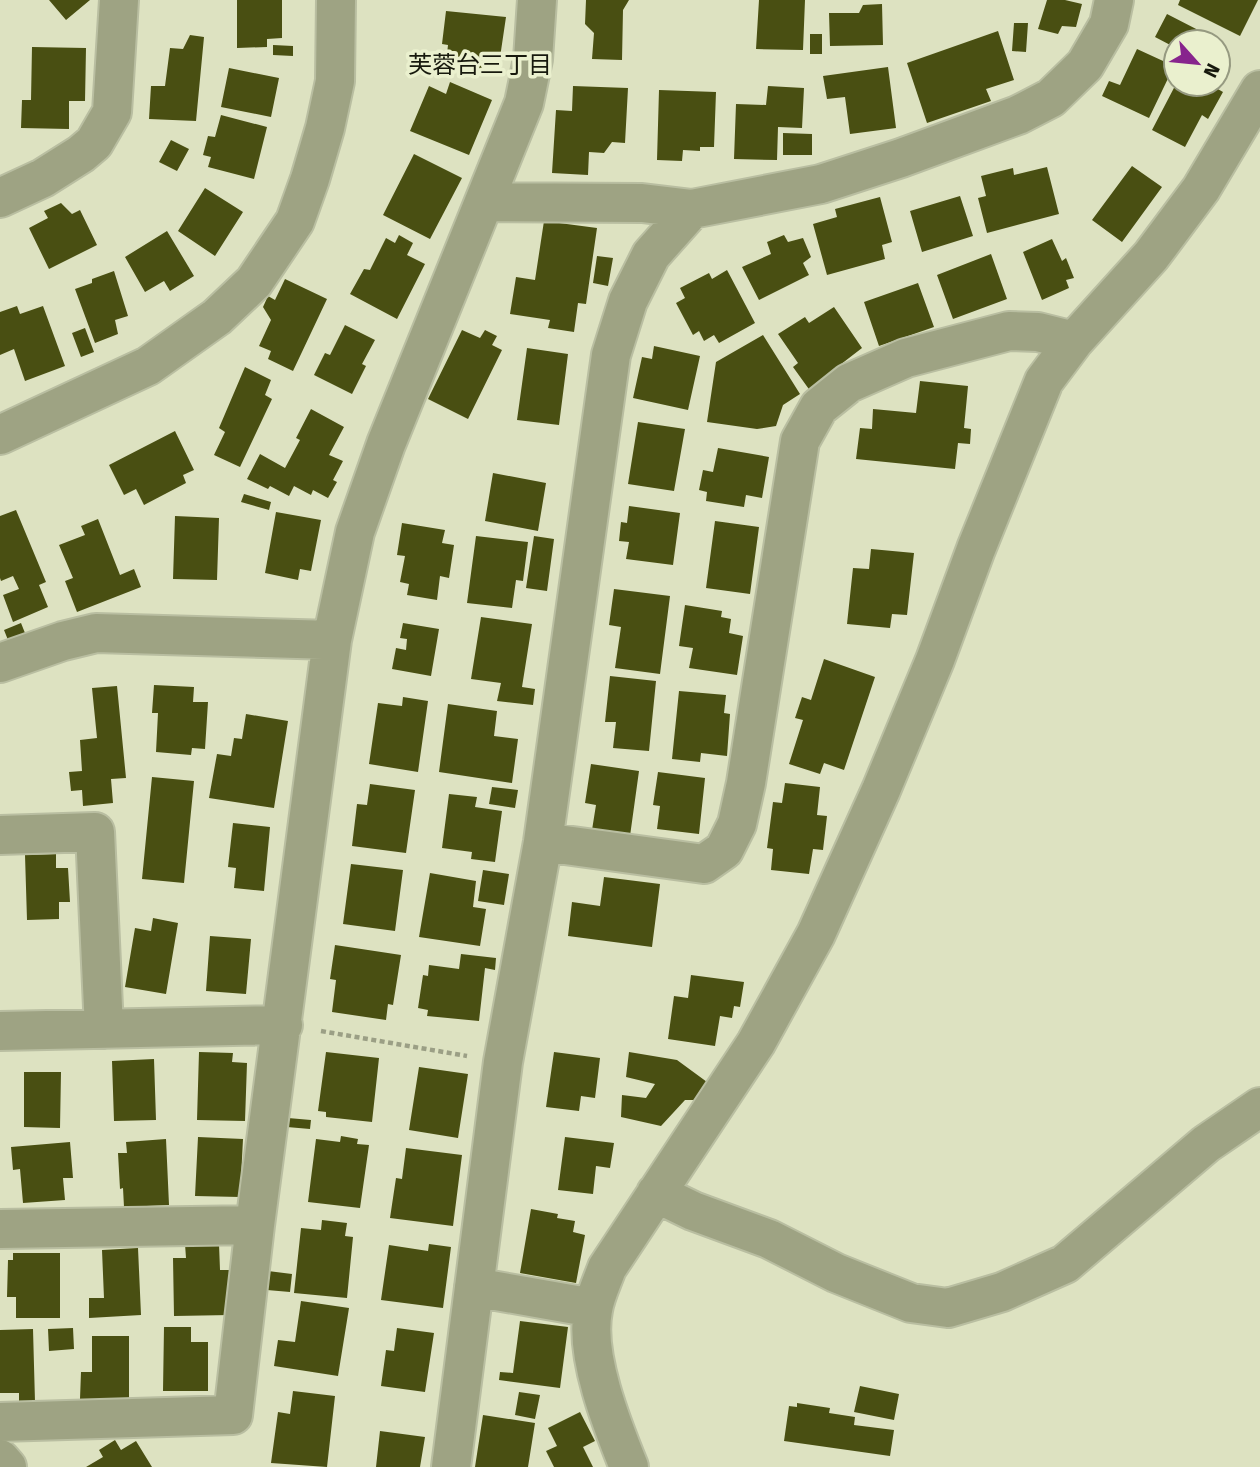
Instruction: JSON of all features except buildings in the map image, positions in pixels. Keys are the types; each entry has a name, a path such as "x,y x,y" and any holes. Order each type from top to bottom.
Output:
{"street":[{"path":"0,198 43,178 81,154 93,143 112,112 119,0"},
{"path":"0,435 148,366 217,317 254,282 295,221 325,128 335,81 336,0"},
{"path":"0,1422 233,1415 255,1225 332,640 359,520 386,444 524,103 533,58 537,0"},
{"path":"485,202 642,203 692,209 821,184 1018,115 1051,97 1085,65 1108,24 1114,0"},
{"path":"629,1467 593,1359 590,1327 593,1308 607,1268 757,1043 816,934 881,790 935,660 976,549 1044,382 1073,341 1151,257 1201,189 1260,90"},
{"path":"451,1467 503,1062 543,842 611,355 628,301 651,255 692,209"},
{"path":"543,842 704,864 723,850 737,824 746,783 800,441 820,407 849,383 906,358 996,334 1009,331 1038,332 1073,341"},
{"path":"0,663 63,641 96,633 332,640"},
{"path":"0,835 94,832 104,1029"},
{"path":"0,1031 283,1025"},
{"path":"656,1193 693,1211 769,1239 836,1273 911,1303 948,1308 1002,1292 1065,1264 1206,1144 1260,1107"},
{"path":"0,1229 255,1225"},
{"path":"474,1287 593,1308"},
{"path":"0,1458 7,1467"}],"path":[{"path":"283,1025 503,1062"}],"district":[{"name":"芙蓉台三丁目","path":"480,65"}]}
